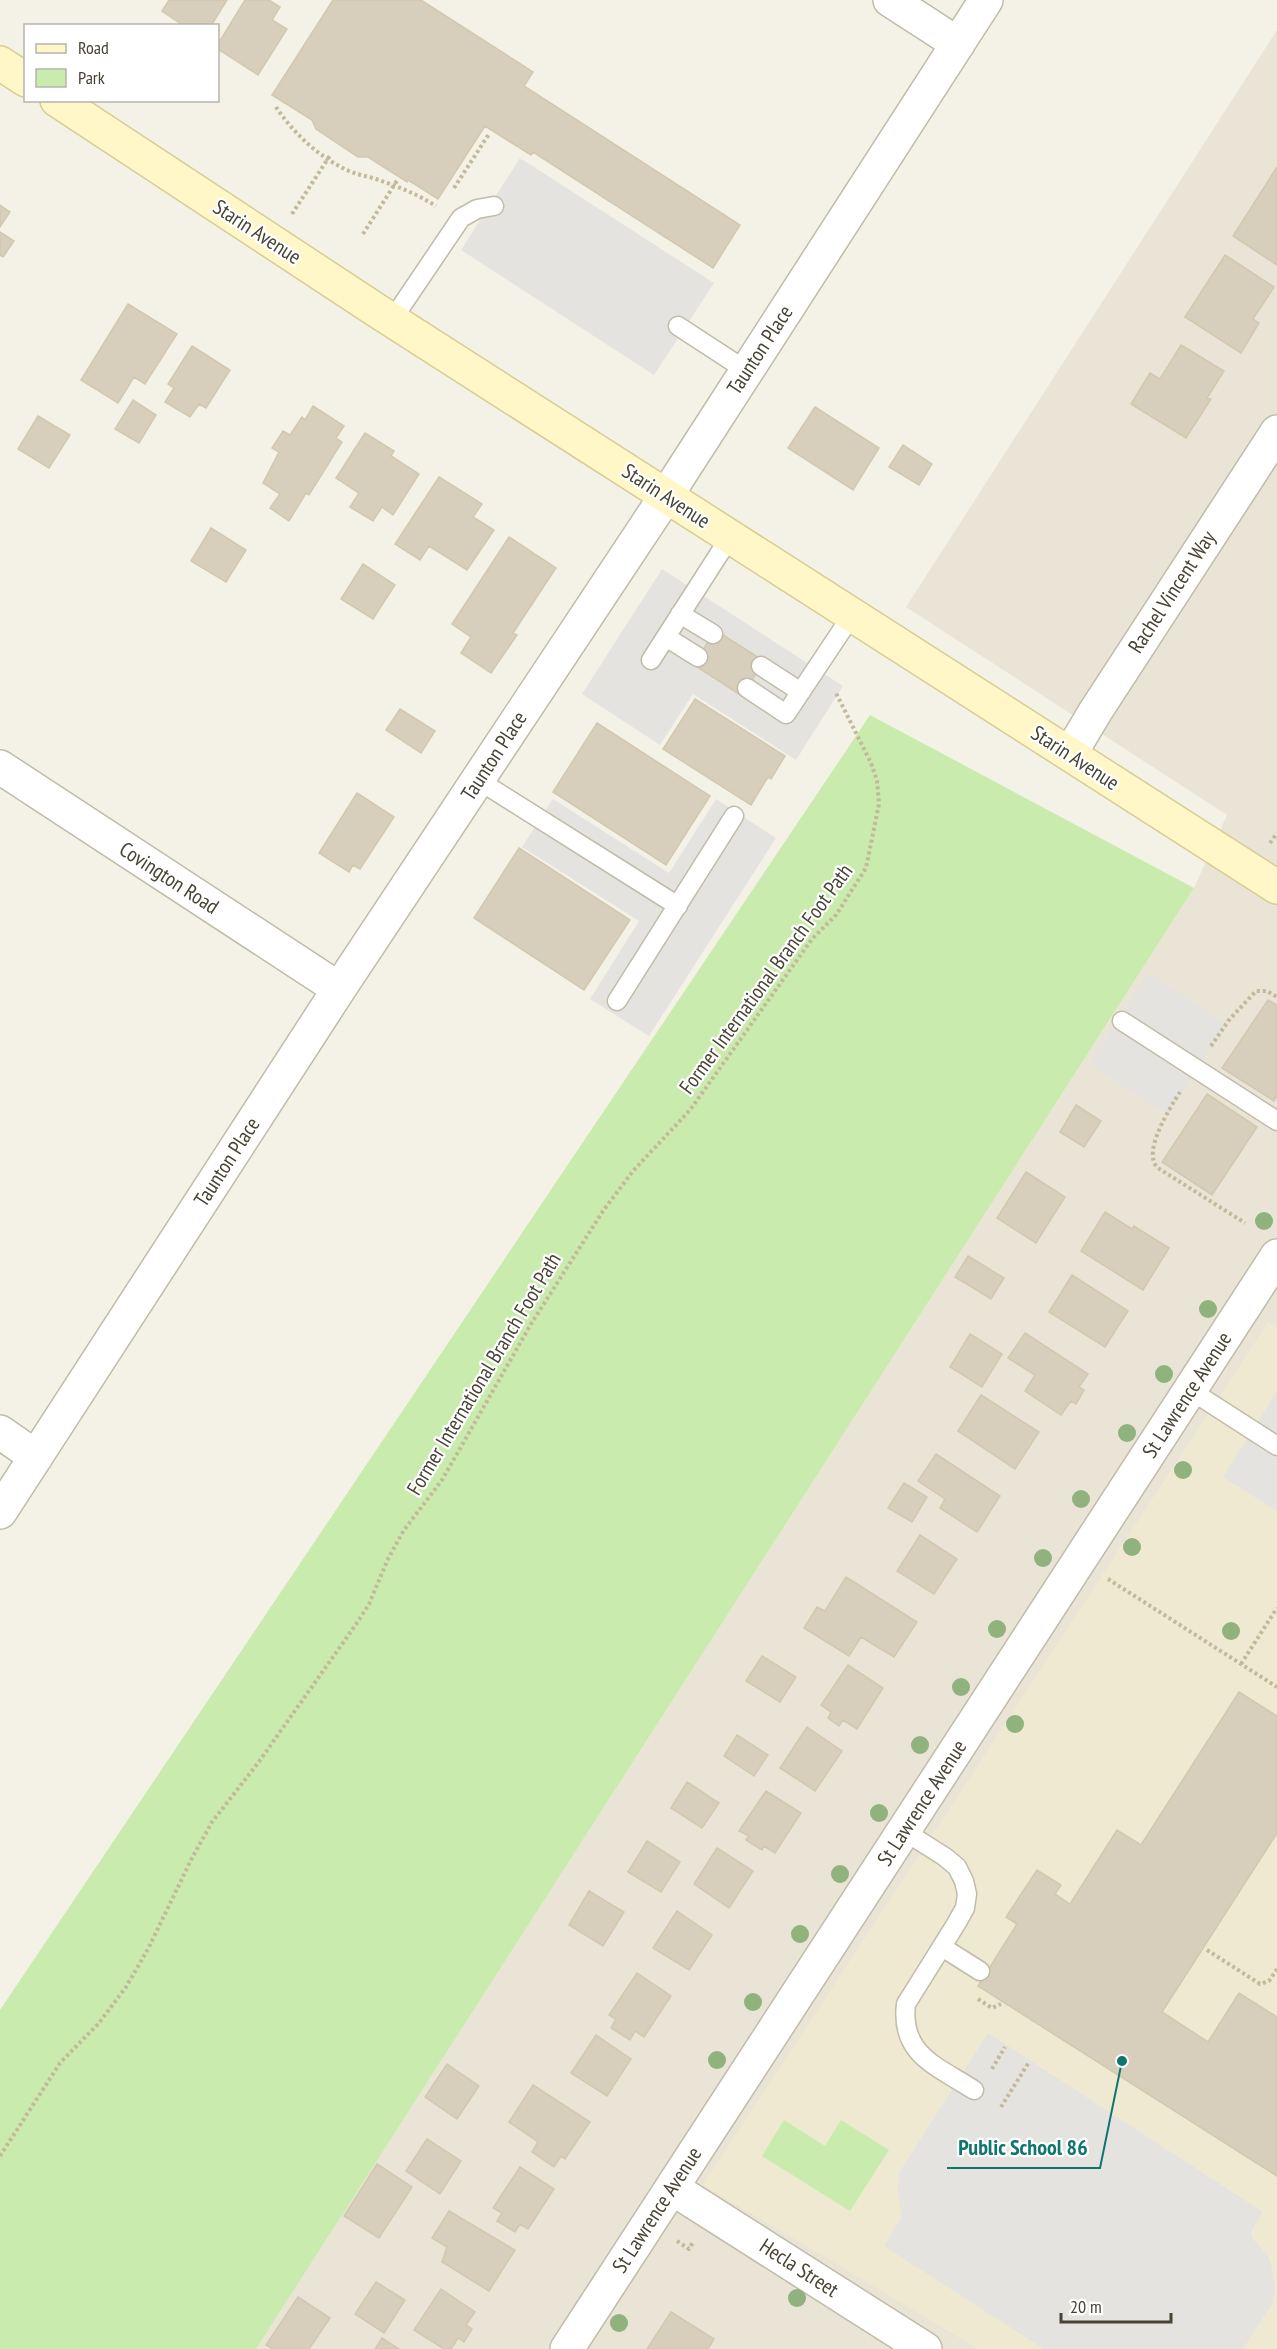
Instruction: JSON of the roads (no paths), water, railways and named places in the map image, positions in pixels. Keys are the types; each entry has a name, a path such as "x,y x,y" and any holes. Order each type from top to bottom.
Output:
{"street":[{"path":"890,0 958,45"},
{"name":"Taunton Place","path":"0,1512 339,989 666,496 986,0"},
{"path":"0,63 24,79"},
{"name":"Starin Avenue","path":"60,102 392,320 1277,887"},
{"name":"Rachel Vincent Way","path":"1070,754 1101,702 1277,432"},
{"name":"Covington Road","path":"0,767 339,989"},
{"name":"St Lawrence Avenue","path":"567,2349 1277,1256"},
{"path":"0,1432 36,1457"},
{"name":"Hecla Street","path":"672,2188 925,2349"}],"lane":[{"path":"392,320 461,218 477,209 494,206"},
{"path":"678,326 747,371"},
{"path":"651,660 730,537"},
{"path":"681,614 713,634"},
{"path":"747,688 786,714 852,615"},
{"path":"666,637 698,657"},
{"path":"761,666 801,692"},
{"path":"478,780 678,906"},
{"path":"617,1001 734,816"},
{"path":"1122,1021 1277,1121"},
{"path":"1190,1390 1277,1446"},
{"path":"904,1831 957,1867 967,1894 965,1908 906,2004 904,2020 908,2036 915,2049 924,2058 974,2090"},
{"path":"942,1947 980,1971"}],"place":[{"name":"Public School 86","path":"1122,2061"}]}
